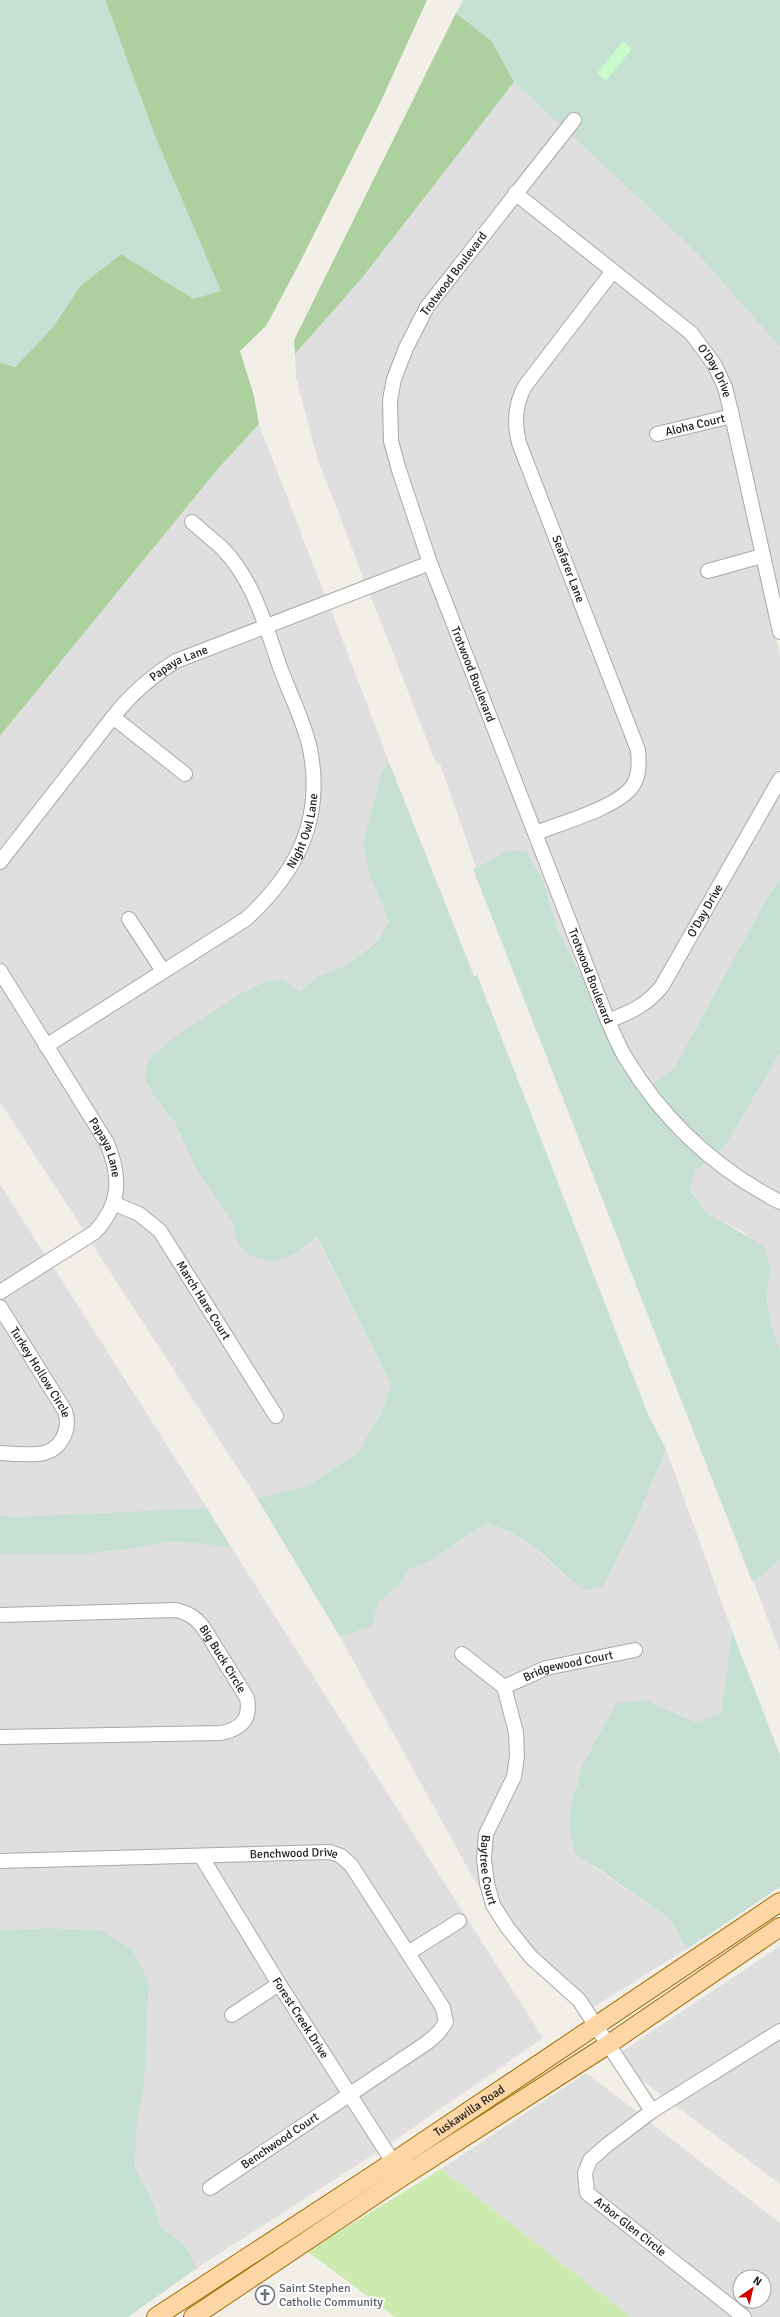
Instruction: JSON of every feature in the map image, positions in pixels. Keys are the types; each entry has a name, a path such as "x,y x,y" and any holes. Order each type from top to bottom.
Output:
{"main road":[{"name":"Tuskawilla Road","path":"193,2317 597,2025 780,1902"},
{"name":"Tuskawilla Road","path":"156,2317 609,2044 780,1927"}],"street":[{"name":"Trotwood Boulevard","path":"574,120 515,193 427,307 414,329 394,379 390,400 391,441 398,470 430,563 608,1021 626,1059 655,1101 686,1136 732,1174 780,1202"},
{"name":"O'Day Drive","path":"515,193 691,333 704,348 725,386 780,632"},
{"name":"Seafarer Lane","path":"536,833 616,801 631,788 638,772 638,750 519,443 516,429 518,400 525,386 613,271"},
{"name":"Aloha Court","path":"657,434 732,416"},
{"name":"Night Owl Lane","path":"46,1046 246,919 269,898 288,873 303,844 312,807 315,782 310,748 253,595 240,571 222,548 192,522"},
{"path":"708,571 762,556"},
{"name":"Papaya Lane","path":"0,862 112,717 130,696 152,676 176,661 430,563"},
{"path":"112,717 185,774"},
{"name":"O'Day Drive","path":"608,1021 635,1011 651,999 662,986 780,779"},
{"path":"129,919 163,972"},
{"name":"Papaya Lane","path":"0,971 110,1149 115,1162 117,1180 113,1204 106,1220 95,1232 0,1292"},
{"name":"March Hare Court","path":"113,1204 139,1214 160,1231 276,1416"},
{"name":"Turkey Hollow Circle","path":"0,1307 65,1411 67,1430 62,1440 55,1447 38,1454 0,1453"},
{"name":"Big Buck Circle","path":"0,1615 176,1610 185,1612 196,1618 203,1627 247,1698 249,1707 247,1718 241,1725 232,1731 221,1733 0,1737"},
{"name":"Bridgewood Court","path":"504,1687 546,1668 635,1650"},
{"path":"462,1654 504,1687"},
{"name":"Baytree Court","path":"504,1687 516,1732 516,1756 514,1777 486,1834 484,1859 487,1883 494,1905 506,1927 531,1957 579,2000 597,2025"},
{"name":"Benchwood Drive","path":"0,1861 330,1852 341,1856 351,1866 443,2008 446,2022 439,2032 428,2042 349,2094"},
{"name":"Forest Creek Drive","path":"201,1856 279,1984 398,2170"},
{"path":"408,1953 459,1921"},
{"path":"232,2015 279,1984"},
{"path":"597,2025 652,2111"},
{"name":"Arbor Glen Circle","path":"744,2317 587,2193 585,2173 590,2160 606,2145 652,2111 780,2031"},
{"name":"Benchwood Court","path":"210,2188 349,2094"}],"shaded area":[{"path":"514,82 562,127 423,303 385,401 424,560 365,582 317,457 296,378 295,354 362,278"},
{"path":"570,134 696,252 780,347 780,609 718,361 708,344 694,329 523,192"},
{"path":"516,201 606,272 511,413 633,752 633,771 627,785 614,797 539,826 435,561 396,440 394,418 399,380 431,309"},
{"path":"614,278 687,337 700,352 720,389 726,412 652,430 653,440 728,422 756,553 703,567 704,577 759,563 780,655 780,769 658,983 648,996 612,1014 543,836 618,806 643,774 524,441 521,412 529,388"},
{"path":"259,424 326,598 269,620 226,544 191,515 185,523 218,552 235,574 248,598 259,624 173,657 0,854 0,736 217,470"},
{"path":"427,570 589,986 558,931 544,883 507,851 476,867 440,764 436,763 369,592"},
{"path":"330,607 389,762 382,771 363,842 389,921 378,940 344,966 317,977 300,991 265,982 243,992 212,1013 145,1080 154,1096 174,1121 197,1171 233,1223 237,1242 296,1253 316,1237 391,1385 381,1414 357,1453 307,1486 257,1498 90,1241 116,1210 136,1219 156,1235 274,1423 283,1417 165,1228 119,1200 122,1180 120,1161 112,1140 54,1047 273,901 320,781 272,630"},
{"path":"262,634 305,750 309,783 298,843 284,870 244,915 165,964 131,912 122,918 155,970 48,1039 0,961 0,870 113,724 186,782 192,773 120,715 133,700 177,666"},
{"path":"780,789 780,878 767,898 674,1068 651,1085 631,1056 616,1024 637,1015"},
{"path":"0,982 103,1146 110,1164 109,1202 102,1217 85,1232 0,1102"},
{"path":"780,1053 780,1196 716,1155 724,1148"},
{"path":"707,1162 780,1208 780,1349 771,1326 767,1299 770,1265 745,1233 706,1212 689,1188 696,1171"},
{"path":"0,1184 46,1257 0,1286"},
{"path":"52,1265 207,1508 13,1517 0,1515 0,1459 47,1457 70,1409 1,1297"},
{"path":"0,1317 60,1413 63,1421 58,1437 44,1448 0,1448"},
{"path":"666,1449 732,1631 721,1714 695,1722 646,1700 597,1741 580,1770 578,1784 572,1796 569,1825 593,1867 669,1918 687,1949 592,2008 535,1953 511,1924 498,1902 492,1881 490,1859 492,1835 518,1779 511,1690 547,1673 640,1654 639,1644 546,1663 506,1681 462,1647 455,1655 500,1691 510,1733 511,1756 509,1776 482,1832 487,1903 340,1637 372,1626 378,1603 400,1584 410,1569 431,1561 467,1535 489,1523 514,1534 531,1545 567,1578 603,1586 638,1516"},
{"path":"171,1541 231,1547 543,2038 388,2145 356,2095 450,2024 415,1954 465,1923 461,1914 410,1946 343,1851 0,1856 0,1742 220,1738 251,1721 200,1614 0,1609 0,1554 84,1554 134,1548"},
{"path":"780,1559 780,1652 753,1580 763,1575"},
{"path":"175,1616 192,1622 242,1701 242,1716 231,1726 0,1732 0,1620"},
{"path":"329,1858 338,1861 347,1869 438,2011 440,2021 435,2029 351,2087 211,1861"},
{"path":"198,1862 272,1982 226,2013 230,2022 277,1991 342,2093 203,2187 208,2195 347,2101 379,2151 197,2268 185,2246 161,2227 152,2201 135,2168 137,2121 144,2088 149,1982 101,1930 51,1928 0,1930 0,1867"},
{"path":"780,1946 780,2026 664,2098 635,2074 621,2052"},
{"path":"780,2037 780,2184 673,2104"},
{"path":"586,2073 640,2114 604,2141 582,2194 735,2317 631,2317 441,2169"},
{"path":"648,2121 780,2223 780,2317 753,2317 743,2309 772,2309 772,2269 732,2269 732,2300 592,2189 590,2174 594,2163"}],"green space":[{"path":"0,0 105,0 153,131 221,291 194,299 121,254 80,286 53,327 15,367 0,362"},
{"path":"105,0 427,0 381,101 297,268 266,326 240,351 254,396 259,424 217,470 0,736 0,362 15,367 53,327 80,286 121,254 194,299 153,131"},
{"path":"463,0 780,0 780,347 696,252 570,134 581,119 574,113 562,127 514,82 492,41 456,13"},
{"path":"456,13 492,41 514,82 362,278 295,354 294,340"},
{"path":"623,41 632,49 606,81 597,73"},
{"path":"389,762 474,976 477,975 648,1414 666,1449 638,1516 603,1586 584,1590 533,1546 511,1533 489,1523 467,1535 431,1561 410,1569 400,1584 378,1603 372,1626 340,1637 257,1498 307,1486 357,1453 381,1414 391,1385 317,1237 296,1253 273,1262 250,1256 237,1242 233,1223 197,1171 174,1121 154,1096 145,1080 148,1060 173,1038 243,992 265,982 283,980 300,991 317,977 344,966 378,941 389,921 369,873 363,842 382,771"},
{"path":"507,851 526,851 544,883 558,931 651,1104 682,1140 707,1162 696,1171 689,1189 706,1212 764,1246 770,1265 767,1299 771,1326 780,1349 780,1559 763,1575 752,1581 473,869"},
{"path":"780,878 780,1053 724,1148 716,1155 690,1132 651,1085 674,1068 767,898"},
{"path":"207,1508 231,1547 171,1541 134,1548 84,1554 0,1554 0,1515 13,1517"},
{"path":"732,1631 780,1755 780,1887 687,1949 669,1918 575,1853 569,1825 572,1796 578,1784 580,1770 616,1703 646,1700 695,1722 721,1714"},
{"path":"51,1928 101,1930 133,1951 149,1982 144,2088 137,2121 135,2168 152,2201 161,2227 185,2246 197,2268 128,2317 0,2317 0,1930"},
{"path":"441,2169 631,2317 395,2317 307,2251"}],"place":[{"name":"Saint Stephen Catholic Community","path":"265,2295"}]}
